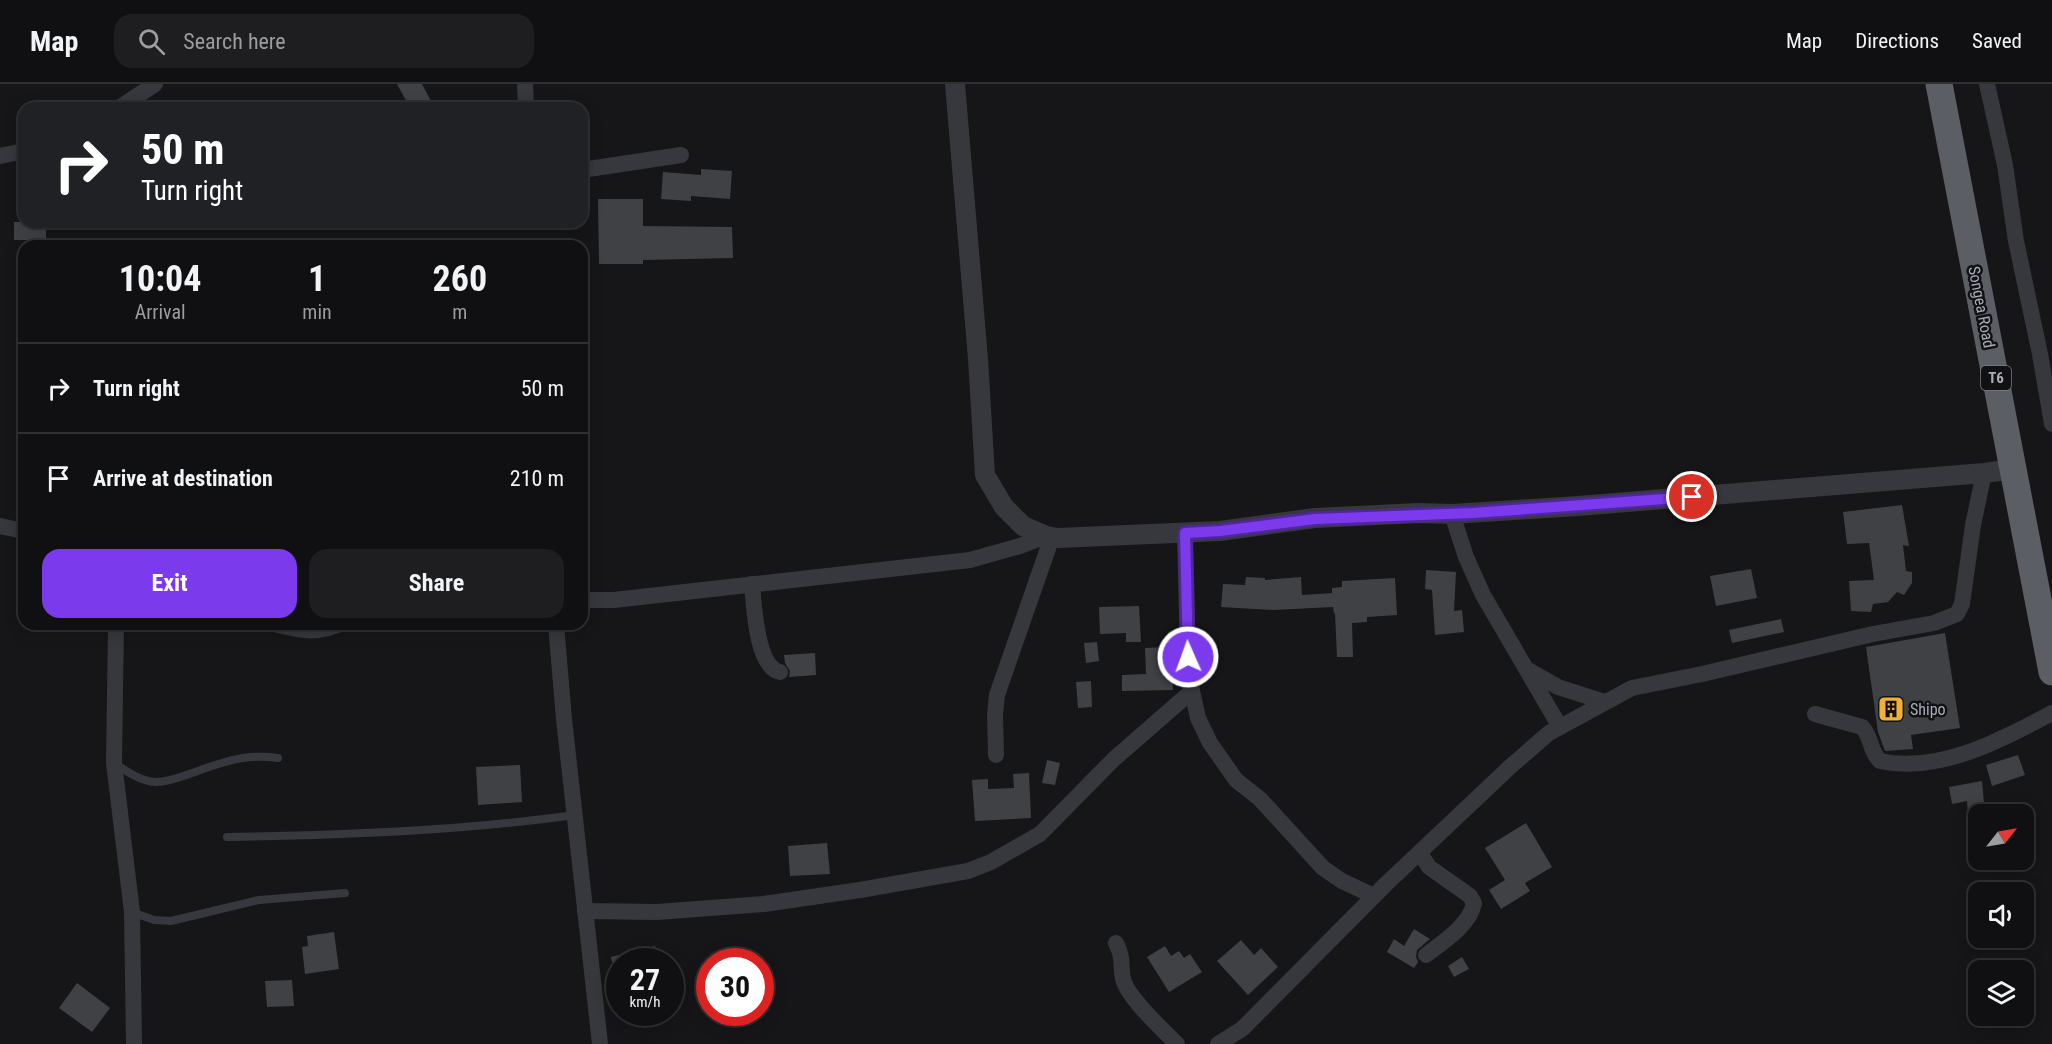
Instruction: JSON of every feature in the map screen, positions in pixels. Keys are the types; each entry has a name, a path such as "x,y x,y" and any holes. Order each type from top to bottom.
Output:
{"highway":[{"name":"Songea Road","path":"1939,84 2052,672"}],"street":[{"path":"128,102 155,84"},
{"path":"525,84 525,102"},
{"path":"955,84 978,359 985,475 1004,507 1023,526 1049,536"},
{"path":"1987,84 1999,136 2016,242 2040,354 2052,424"},
{"path":"0,156 18,152"},
{"path":"588,169 681,154"},
{"path":"588,600 614,600 970,561 1049,536 1220,531 1315,519 1578,506 2014,469"},
{"path":"1218,1044 1242,1029 1419,853 1511,766 1560,727 1632,688 1874,634 1934,623 1957,614 1962,604 1973,525 1984,473"},
{"path":"1452,514 1483,595 1560,727"},
{"path":"0,526 18,530"},
{"path":"1185,533 1188,657 1192,691 1198,718 1210,743 1236,780 1260,799 1323,868 1342,881 1374,896"},
{"path":"996,755 997,695 1049,536"},
{"path":"752,584 763,654 766,663 772,669 780,672"},
{"path":"116,630 114,763 132,912 134,1044"},
{"path":"557,630 564,719 600,1044"},
{"path":"1527,669 1558,687 1605,702"},
{"path":"585,911 657,912 764,904 968,871 991,862 1040,834 1114,759 1192,691"},
{"path":"1815,714 1863,727 1867,732 1871,749 1880,761 1916,764 1948,759 2025,728 2052,713"},
{"path":"1419,853 1429,867 1470,896 1474,903 1473,912 1461,926 1426,955"},
{"path":"1116,943 1123,961 1124,980 1129,992 1177,1044"}],"lane":[{"path":"281,630 300,635 326,634 336,630"},
{"path":"114,763 133,775 155,782 175,779 232,760 259,755 278,758"},
{"path":"227,837 383,834 518,823 575,815"},
{"path":"132,912 154,920 171,921 259,900 345,893"}],"building":[{"path":"397,84 422,84 431,102 407,102"},
{"path":"701,169 732,171 730,199 691,196 691,201 661,199 663,172 701,175"},
{"path":"598,199 643,199 643,226 732,227 733,258 643,260 643,264 599,264"},
{"path":"14,222 18,222 18,228 46,228 46,240 14,240"},
{"path":"1902,505 1909,546 1903,545 1906,571 1912,572 1912,583 1904,595 1897,592 1888,602 1873,604 1871,612 1851,611 1849,581 1874,580 1869,543 1847,544 1843,512"},
{"path":"1751,569 1757,598 1716,606 1710,576"},
{"path":"1426,570 1456,572 1454,611 1462,610 1464,632 1435,635 1432,590 1425,589"},
{"path":"1246,577 1265,578 1265,580 1301,577 1302,595 1332,593 1332,588 1342,587 1342,581 1395,578 1397,615 1367,617 1367,622 1352,623 1353,657 1337,657 1333,607 1274,610 1221,607 1223,584 1245,585"},
{"path":"1139,606 1141,642 1126,642 1126,633 1100,634 1099,607"},
{"path":"1781,619 1784,632 1732,643 1729,630"},
{"name":"Shipo","path":"1945,633 1960,728 1911,735 1913,749 1885,751 1878,732 1866,647"},
{"path":"1097,642 1099,661 1086,663 1084,643"},
{"path":"1164,647 1164,660 1172,660 1173,690 1122,691 1122,675 1146,674 1145,648"},
{"path":"815,653 816,675 789,677 790,671 785,663 784,655"},
{"path":"1091,681 1092,707 1078,708 1076,682"},
{"path":"2018,755 2025,775 1992,786 1986,765"},
{"path":"1047,760 1060,763 1055,785 1042,783"},
{"path":"520,765 522,802 478,805 476,767"},
{"path":"1029,773 1031,818 975,821 972,780 988,779 988,789 1014,788 1013,774"},
{"path":"1982,781 1984,804 1968,804 1968,814 1967,801 1952,804 1949,787"},
{"path":"1526,823 1552,867 1525,883 1530,891 1501,909 1489,890 1505,880 1485,848"},
{"path":"827,843 830,874 790,876 788,846"},
{"path":"1414,929 1430,939 1417,950 1418,962 1414,968 1387,952 1394,939 1404,946"},
{"path":"334,932 339,969 305,974 302,947 308,946 307,936"},
{"path":"1241,940 1254,955 1261,948 1278,967 1248,995 1217,961"},
{"path":"1165,946 1171,956 1179,951 1184,958 1190,954 1202,972 1169,992 1147,957"},
{"path":"1462,957 1469,969 1454,977 1448,966"},
{"path":"292,980 294,1006 267,1007 265,981"},
{"path":"77,983 110,1008 92,1032 59,1008"}],"place":[{"name":"Shipo","path":"1891,709"}],"route":[{"path":"1188,657 1185,533 1315,519 1418,513 1473,513 1692,497"}]}
